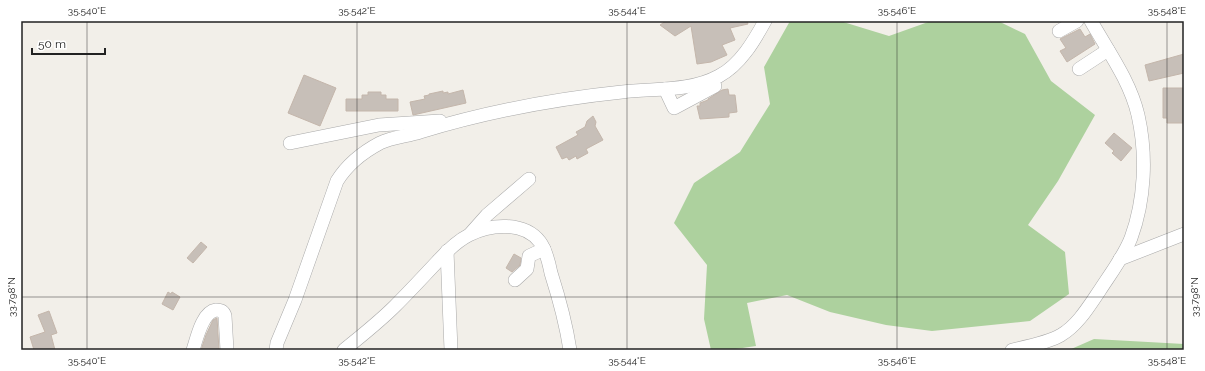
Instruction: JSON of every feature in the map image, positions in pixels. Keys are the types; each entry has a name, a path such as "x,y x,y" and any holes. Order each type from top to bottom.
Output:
{"street":[{"path":"276,350 277,342 295,300 337,181 343,172 362,154 381,143 456,121 572,98 624,91 679,88 698,84 728,71 747,50 765,21"},
{"path":"1059,31 1077,21"},
{"path":"1012,350 1059,336 1070,330 1087,309 1120,259 1131,238 1141,198 1143,174 1138,115 1132,95 1091,21"},
{"path":"1079,69 1108,50"},
{"path":"665,88 674,108 715,86"},
{"path":"290,143 380,125 432,121 456,121"},
{"path":"346,349 394,307 447,251 469,234 487,215 529,179"},
{"path":"469,234 489,228 504,226 515,227 524,230 539,241 544,249 555,285 570,350"},
{"path":"1120,259 1184,234"},
{"path":"516,280 527,269 529,256 544,249"},
{"path":"447,251 451,350"},
{"path":"193,350 203,320 209,312 220,310 226,316 227,350"}],"green space":[{"path":"790,21 840,21 889,36 931,21 998,21 1025,34 1051,81 1095,115 1058,181 1028,225 1065,252 1069,294 1030,321 932,331 886,325 830,312 787,295 747,303 756,346 729,350 711,350 704,319 707,265 674,223 694,183 740,152 770,104 764,67"},
{"path":"1094,339 1184,344 1184,350 1069,350"}],"building":[{"path":"666,21 747,21 748,24 730,28 735,40 722,45 727,55 711,62 697,64 691,26 675,36 660,25"},
{"path":"1080,29 1085,37 1090,34 1095,44 1067,62 1060,51 1066,48 1060,39"},
{"path":"1184,54 1184,73 1149,81 1145,65"},
{"path":"304,75 336,88 320,126 288,113"},
{"path":"1163,88 1184,88 1184,123 1167,123 1167,118 1163,118"},
{"path":"728,89 729,95 735,95 737,112 729,113 729,117 700,119 697,106 700,106 700,103 708,100 722,90"},
{"path":"463,90 466,103 413,115 410,102 425,99 424,96 429,94 443,91 443,93 448,92 448,94"},
{"path":"368,92 381,92 381,95 386,95 386,99 398,99 398,111 346,111 346,99 362,99 362,95 368,95"},
{"path":"593,116 596,122 595,126 603,140 586,149 588,153 577,159 576,156 569,160 567,157 562,159 556,147 578,135 576,132 585,127 587,121"},
{"path":"1114,133 1132,148 1121,161 1112,153 1114,151 1105,143"},
{"path":"201,242 207,247 193,263 187,258"},
{"path":"514,254 521,258 520,265 512,272 506,268"},
{"path":"168,292 171,294 172,292 180,297 173,310 162,304"},
{"path":"49,311 57,333 51,335 55,350 34,350 30,337 45,332 38,315"},
{"path":"217,318 219,350 201,350 213,320"}]}
